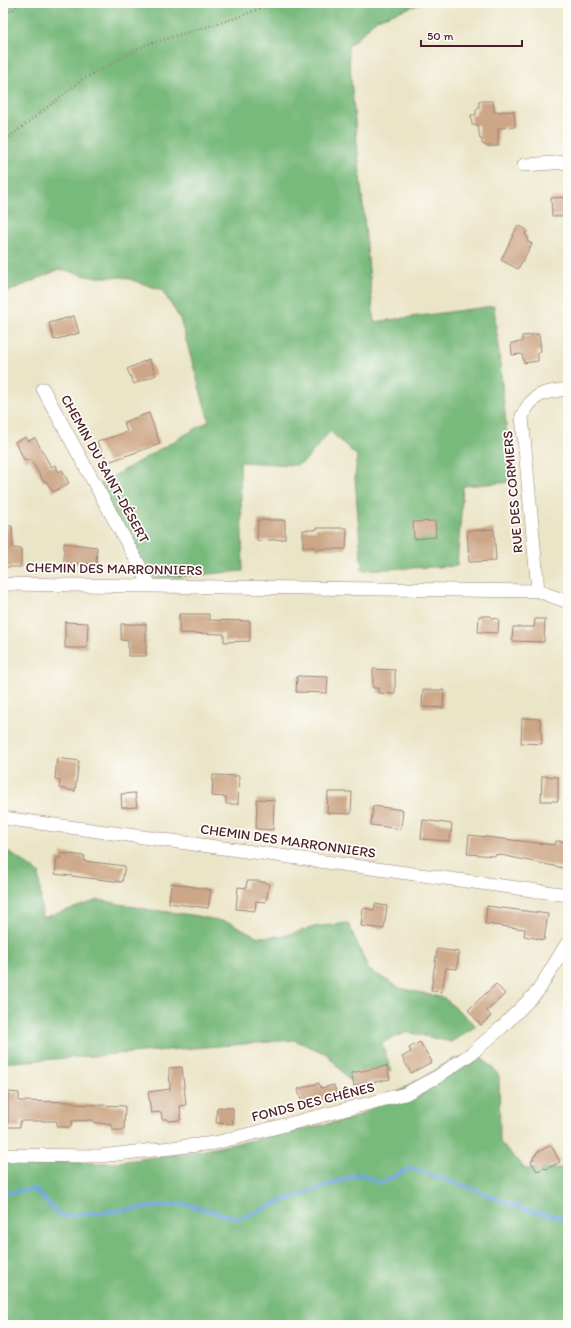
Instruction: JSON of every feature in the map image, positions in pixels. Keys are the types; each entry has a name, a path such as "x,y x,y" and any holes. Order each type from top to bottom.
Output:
{"street":[{"path":"524,165 568,162"},
{"name":"CHEMIN DU SAINT-DÉSERT","path":"43,389 150,585"},
{"name":"RUE DES CORMIERS","path":"538,591 522,416 528,405 538,394 568,389"},
{"name":"CHEMIN DES MARRONNIERS","path":"3,584 538,591"},
{"path":"538,591 568,602"},
{"name":"CHEMIN DES MARRONNIERS","path":"3,818 568,895"},
{"name":"FONDS DES CHÊNES","path":"3,1155 100,1156 214,1143 405,1094 437,1077 472,1053 501,1028 538,991 568,942"}],"path":[{"path":"3,16 22,3"},
{"path":"3,142 82,80 146,45 227,21 275,3"}],"green space":[{"path":"3,3 423,3 377,19 348,47 374,322 494,306 512,482 463,486 457,566 362,570 355,477 357,456 330,431 304,462 296,465 240,462 243,571 151,579 98,485 209,421 180,319 162,290 123,277 90,277 60,269 3,294"},
{"path":"3,848 39,873 42,918 99,900 231,923 258,937 284,936 314,927 348,923 369,970 400,988 444,998 476,1026 451,1042 407,1032 382,1043 391,1070 357,1089 327,1054 294,1040 3,1063"},
{"path":"474,1057 483,1058 499,1075 500,1142 525,1169 568,1167 568,1325 3,1325 3,1161 111,1163 201,1151 355,1118 453,1059"}],"building":[{"path":"479,101 493,101 494,112 514,111 515,127 498,128 498,146 485,146 485,144 482,144 478,125 472,125 471,115 476,115 476,109 479,109"},
{"path":"568,197 568,216 552,216 551,198"},
{"path":"518,225 527,230 525,235 528,237 527,241 532,244 518,269 501,260"},
{"path":"74,316 79,333 54,340 49,323"},
{"path":"539,334 541,351 538,352 538,361 524,363 522,354 512,355 511,343 522,342 522,336"},
{"path":"149,359 156,375 134,384 127,369"},
{"path":"149,413 160,444 108,462 97,442 127,432 124,422"},
{"path":"26,437 28,441 35,438 51,467 55,465 59,472 62,470 69,483 53,492 46,481 44,482 30,459 25,461 15,442"},
{"path":"258,520 285,520 285,539 257,541"},
{"path":"435,521 436,537 414,539 413,522"},
{"path":"7,526 12,526 13,548 21,549 21,567 3,567"},
{"path":"316,528 347,528 346,549 316,549 316,547 303,547 303,530 316,530"},
{"path":"494,529 496,561 469,562 467,531"},
{"path":"64,543 97,547 96,564 64,564"},
{"path":"179,614 209,614 209,620 250,621 250,641 224,642 224,634 179,633"},
{"path":"479,616 491,616 491,618 499,619 498,633 478,632"},
{"path":"535,619 545,619 544,642 512,641 513,627 534,627"},
{"path":"65,622 88,623 87,648 65,648"},
{"path":"121,624 146,624 146,656 128,656 128,641 121,640"},
{"path":"373,669 395,670 395,694 378,693 378,688 373,688"},
{"path":"297,676 328,677 327,693 296,692"},
{"path":"423,690 444,690 443,708 422,707"},
{"path":"522,718 540,719 542,744 521,743"},
{"path":"57,758 79,761 75,791 59,788 60,780 55,779"},
{"path":"213,775 239,776 238,804 226,804 226,797 212,796"},
{"path":"542,776 558,777 558,801 541,801"},
{"path":"328,792 352,792 351,814 327,813"},
{"path":"135,793 137,807 122,808 121,794"},
{"path":"257,799 274,800 273,830 256,829"},
{"path":"373,806 403,810 401,829 371,825"},
{"path":"423,820 452,824 450,841 421,839"},
{"path":"469,835 555,845 556,841 568,842 568,869 496,854 496,856 467,854"},
{"path":"61,853 85,856 84,861 125,866 122,882 55,874 57,858 61,858"},
{"path":"247,881 259,881 269,884 266,902 256,901 255,911 236,909 238,887 246,888"},
{"path":"171,883 211,890 208,908 169,903"},
{"path":"375,904 387,906 384,929 361,926 363,908 374,910"},
{"path":"487,906 548,914 544,940 524,936 525,929 485,924"},
{"path":"437,949 459,952 457,969 446,968 442,992 431,991"},
{"path":"496,984 505,994 487,1011 491,1016 481,1025 468,1010"},
{"path":"420,1042 432,1062 411,1073 402,1057 411,1052 409,1048"},
{"path":"387,1066 390,1079 354,1086 351,1073"},
{"path":"182,1067 186,1105 180,1106 181,1120 168,1121 168,1119 162,1119 161,1112 151,1113 148,1092 170,1089 169,1068"},
{"path":"319,1083 321,1088 334,1085 337,1095 302,1104 298,1089"},
{"path":"8,1092 19,1093 19,1101 75,1102 75,1104 125,1106 124,1130 112,1130 112,1125 93,1122 93,1120 72,1121 71,1127 57,1127 57,1121 20,1121 20,1127 8,1127"},
{"path":"217,1108 233,1108 233,1124 216,1123"},
{"path":"551,1145 560,1162 546,1169 537,1171 531,1161 534,1159 533,1157 536,1153"}],"waterway":[{"path":"3,1193 34,1189 61,1216 185,1204 240,1219 274,1204 359,1174 381,1183 410,1168 468,1187 526,1210 568,1219"}]}
